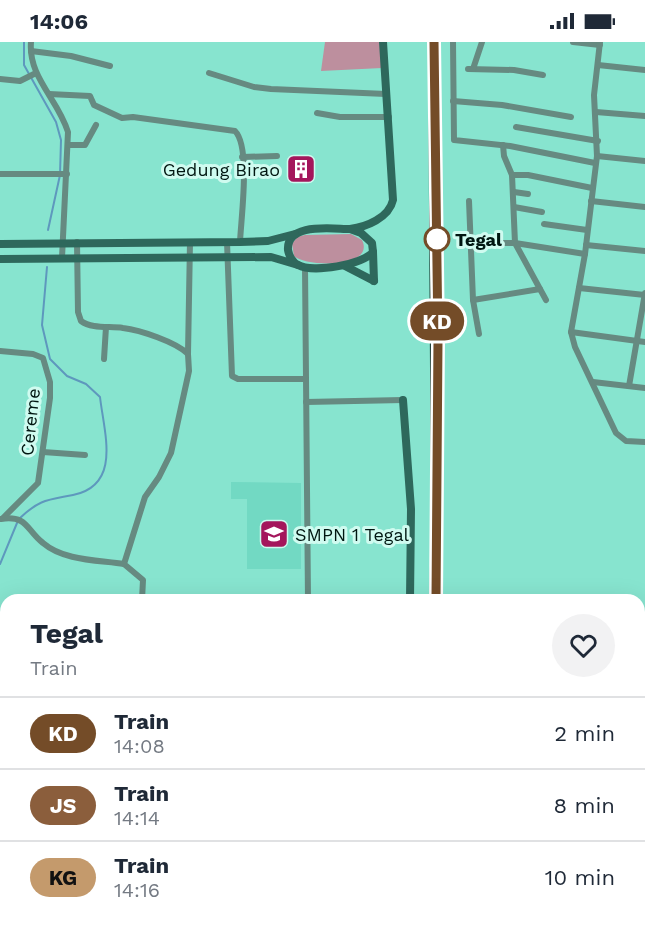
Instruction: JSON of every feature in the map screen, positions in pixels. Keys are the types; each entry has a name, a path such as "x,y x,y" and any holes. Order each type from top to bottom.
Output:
{"street":[{"path":"31,42 32,64 35,73 66,126 69,145 62,258"},
{"path":"0,244 268,241 306,230 350,229 363,227 375,221 389,211 393,200 383,42"},
{"path":"453,42 454,140 503,145 595,164"},
{"path":"482,42 470,69 514,70 543,75"},
{"path":"573,42 600,44 595,86 597,156 585,254 571,332 575,347 616,433 626,441 645,442"},
{"path":"31,51 70,56 110,66"},
{"path":"598,65 645,70"},
{"path":"0,79 20,81 35,73"},
{"path":"209,73 254,87 386,94"},
{"path":"49,94 90,96 94,105 122,118 133,117 231,130 237,134 241,140 242,157 240,242"},
{"path":"453,101 502,105 572,117"},
{"path":"596,112 645,116"},
{"path":"316,113 340,117 389,117"},
{"path":"69,145 86,145 96,125"},
{"path":"516,128 598,141"},
{"path":"503,145 504,156 512,174 515,243 546,300"},
{"path":"242,157 277,156"},
{"path":"597,156 645,160"},
{"path":"0,174 66,174"},
{"path":"512,174 592,188"},
{"path":"514,192 528,194"},
{"path":"469,201 472,300 479,334"},
{"path":"591,201 645,207"},
{"path":"514,207 542,212"},
{"path":"344,266 374,281 372,247 375,221"},
{"path":"544,224 587,230"},
{"path":"350,229 361,233 372,247"},
{"path":"295,234 291,238 288,249 292,260 301,266"},
{"path":"77,242 79,317 85,324 135,330 173,344 188,354"},
{"path":"124,564 145,497 159,477 174,442 189,371 190,242"},
{"path":"227,242 232,376 238,379 306,379"},
{"path":"471,243 515,243 585,254"},
{"path":"586,245 645,251"},
{"path":"0,259 228,256 271,257 301,266 344,266 365,259 372,247"},
{"path":"301,266 306,379 308,594"},
{"path":"579,288 645,294 629,386"},
{"path":"472,300 540,289"},
{"path":"104,358 106,327"},
{"path":"571,332 645,342"},
{"name":"Cereme","path":"0,351 33,354 43,358 50,382 51,398 44,452 35,488 1,519"},
{"path":"593,382 645,388"},
{"path":"306,402 403,400 411,509 410,594"},
{"path":"44,452 85,455"},
{"path":"1,519 15,518 24,522 43,543 56,551 67,555 124,564 143,580 142,594"}],"shaded area":[{"path":"325,42 380,42 382,68 321,71"},
{"path":"351,234 362,240 364,249 359,256 350,261 324,263 301,260 294,256 292,244 297,237"},
{"name":"SMPN 1 Tegal","path":"231,482 301,483 301,569 247,569 247,499 231,499"}],"waterway":[{"path":"24,42 24,65 56,122 61,140 60,175 48,230"},
{"path":"20,518 45,501 88,489 98,481 104,469 106,456 100,397 86,384 67,376 50,359 42,325 47,267"},
{"path":"0,564 17,523"}],"railway":[{"path":"429,42 432,530 430,594"},
{"path":"440,594 442,480"}],"train":[{"name":"KD","path":"434,42 438,340 436,594"}],"place":[{"name":"Gedung Birao","path":"301,169"},
{"name":"Tegal","path":"437,239"},
{"name":"SMPN 1 Tegal","path":"274,534"}]}
